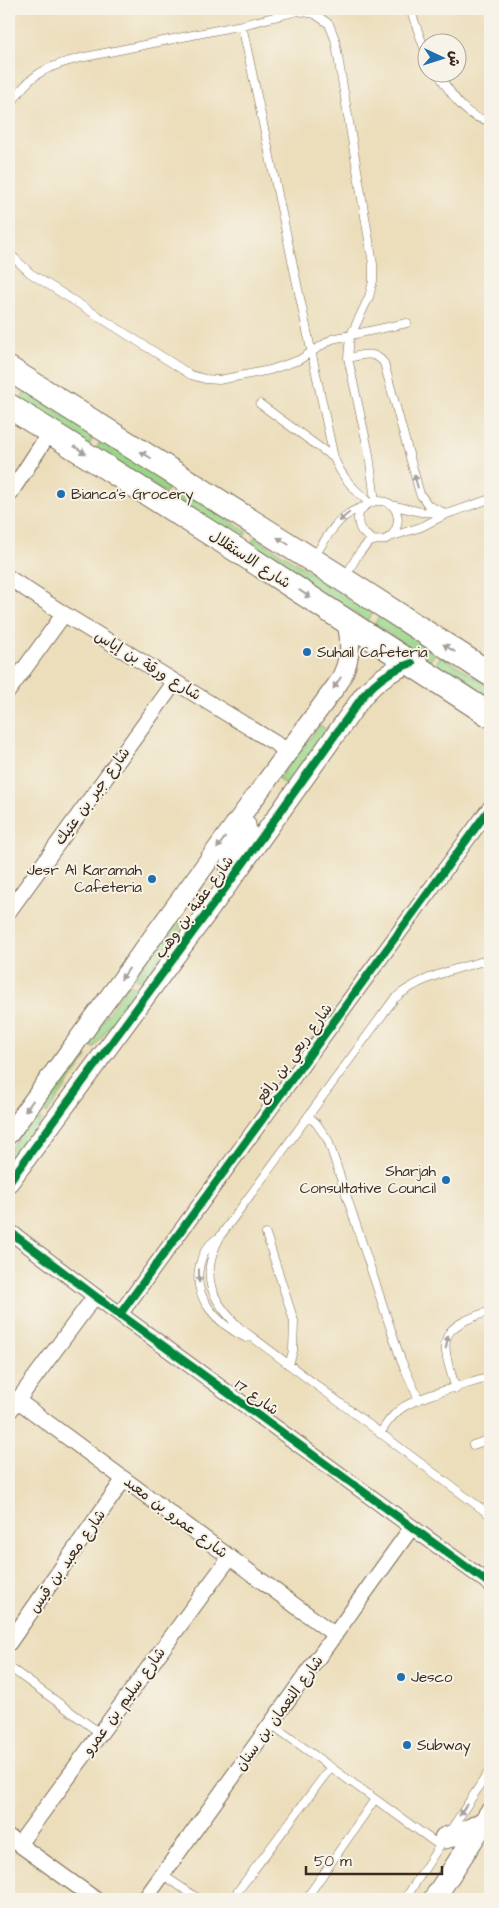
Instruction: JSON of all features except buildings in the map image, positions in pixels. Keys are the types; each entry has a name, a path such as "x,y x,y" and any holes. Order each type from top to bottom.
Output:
{"main road":[{"path":"9,369 490,674"},
{"name":"شارع الاستقلال","path":"9,406 412,663 490,715"},
{"path":"442,1842 471,1830 487,1818"},
{"path":"434,1899 487,1818"}],"street":[{"path":"9,496 50,432"},
{"name":"شارع ورقة بن إياس","path":"9,578 64,614 288,751"},
{"path":"9,690 64,614"},
{"name":"شارع عقبة بن وهب","path":"9,1134 344,672 350,647 346,621"},
{"name":"شارع عقبة بن وهب","path":"9,1182 232,879 367,691 389,672 412,663"},
{"name":"شارع جبر بن عتيك","path":"9,911 175,682"},
{"name":"شارع ربعي بن رافع","path":"120,1314 490,808"},
{"path":"232,879 229,873 229,861 247,832 244,823 236,822"},
{"name":"شارع 17","path":"9,1231 95,1296 490,1584"},
{"path":"13,1406 95,1296"},
{"name":"شارع عمرو بن معبد","path":"13,1406 124,1479 334,1635"},
{"name":"شارع معبد بن قيس","path":"9,1642 124,1479"},
{"name":"شارع النعمان بن سنان","path":"145,1899 412,1527"},
{"name":"شارع سليم بن عمرو","path":"14,1840 100,1733 230,1557"},
{"path":"14,1840 95,1899"}],"lane":[{"path":"410,9 418,32"},
{"path":"9,108 23,86 39,72 59,64 242,25 298,11 315,14 329,24 335,39 374,264 369,298 350,337 348,358 369,454 369,503 358,519 359,526 362,532 373,540 381,541 421,527 446,514 490,499"},
{"path":"242,25 334,458 340,472 348,483 369,503"},
{"path":"444,82 471,114 478,118 490,120"},
{"path":"9,254 30,273 191,375 205,379 220,380 285,366 311,353 321,344 332,339 350,337 408,323"},
{"path":"348,358 374,354 380,357 384,363 420,494 428,505 446,514"},
{"path":"260,404 334,458"},
{"path":"312,560 338,522 349,513 369,503 384,501 391,505 421,512 446,514"},
{"path":"389,537 395,532 398,522 396,512 391,505"},
{"path":"344,580 360,552 373,540"},
{"path":"258,1341 239,1334 223,1323 205,1304 200,1292 198,1279 201,1258 206,1249 221,1235 387,1008 402,991 422,981 490,959"},
{"path":"308,1116 316,1123 328,1140 401,1360 419,1400"},
{"path":"266,1234 294,1321 294,1343 289,1365"},
{"path":"221,1235 211,1258 209,1270 213,1294 225,1313 240,1328 490,1515"},
{"path":"456,1388 446,1358 445,1346 448,1334 456,1325 466,1319 490,1312"},
{"path":"380,1434 388,1421 399,1410 419,1400 490,1378"},
{"path":"473,1445 490,1439"},
{"path":"9,1666 100,1733"},
{"path":"271,1724 375,1799 442,1842"},
{"path":"232,1899 331,1767"},
{"path":"405,1899 490,1770"},
{"path":"306,1899 375,1799"},
{"path":"163,1875 199,1899"}],"green space":[{"path":"26,391 95,435 89,445 20,401"},
{"path":"102,439 171,484 165,493 96,449"},
{"path":"178,488 247,532 241,541 172,497"},
{"path":"255,537 373,612 367,621 250,546"},
{"path":"380,615 436,652 430,661 374,624"},
{"path":"441,655 490,687 490,701 435,665"},
{"path":"320,725 328,731 286,785 278,779"},
{"path":"174,922 179,923 181,928 142,982 134,977"},
{"path":"129,983 137,989 94,1048 87,1043"},
{"path":"80,1051 87,1057 47,1113 39,1108"},
{"path":"34,1114 42,1120 9,1166 9,1150"}],"cycle path":[{"path":"9,1182 232,879 363,696 385,676 412,663"},
{"path":"120,1314 490,808"},
{"path":"9,1231 95,1296 490,1584"}],"place":[{"name":"Bianca's Grocery","path":"61,494"},
{"name":"Suhail Cafeteria","path":"307,652"},
{"name":"Jesr Al Karamah Cafeteria","path":"152,879"},
{"name":"Sharjah Consultative Council","path":"446,1180"},
{"name":"Jesco","path":"401,1677"},
{"name":"Subway","path":"407,1745"}]}
